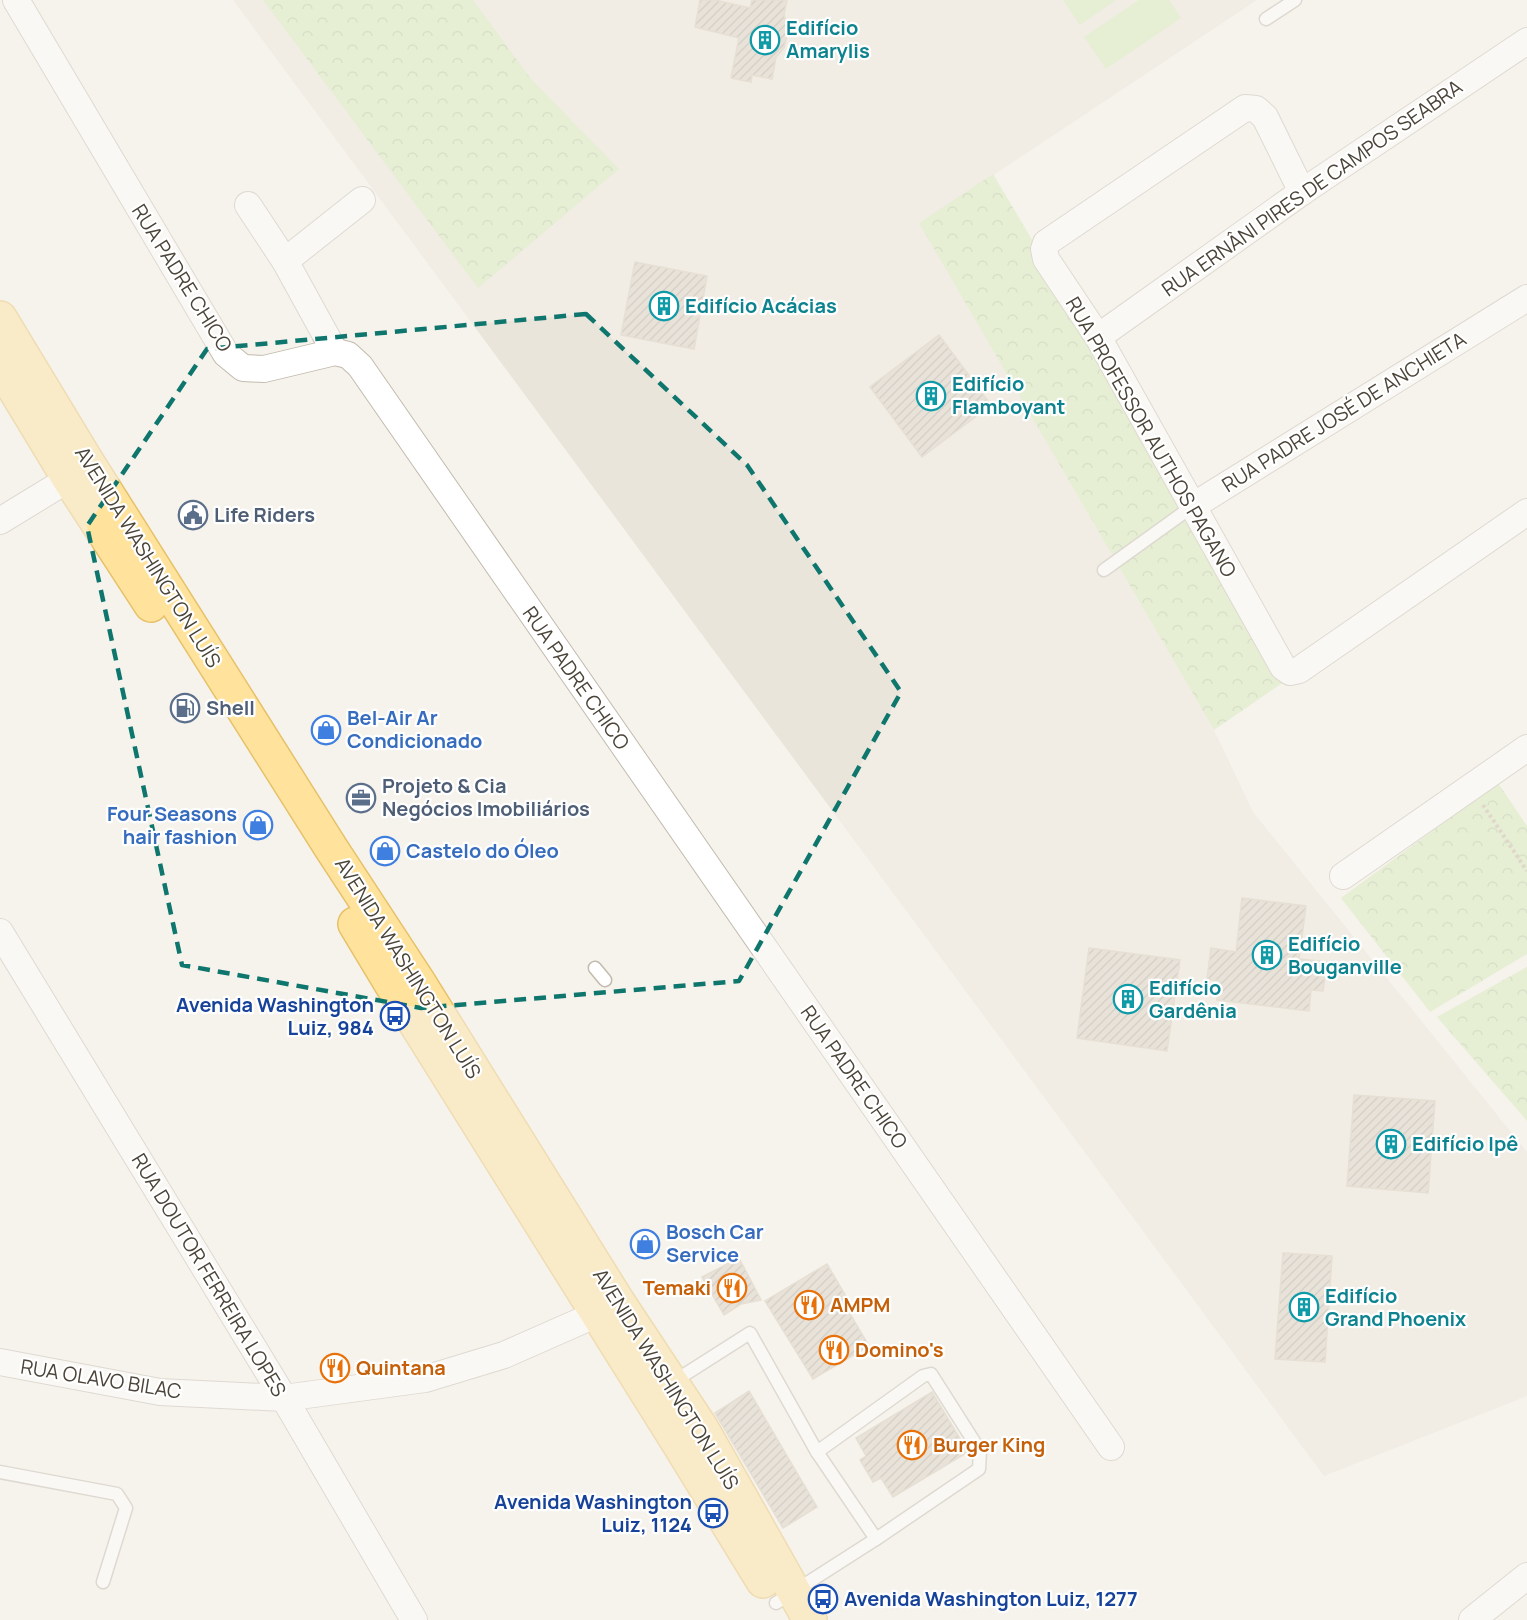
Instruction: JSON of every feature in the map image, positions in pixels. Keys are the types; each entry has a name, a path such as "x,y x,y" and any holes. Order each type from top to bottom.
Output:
{"main road":[{"name":"AVENIDA WASHINGTON LUÍS","path":"0,318 80,472 396,992 661,1391 785,1605 810,1620"},
{"name":"AVENIDA WASHINGTON LUÍS","path":"0,365 80,472"}],"street":[{"name":"RUA PADRE CHICO","path":"16,0 226,354 243,368 264,369 334,352 348,355 360,366 1111,1447"},
{"name":"RUA ERNÂNI PIRES DE CAMPOS SEABRA","path":"1098,337 1302,192 1527,41"},
{"name":"RUA PROFESSOR AUTHOS PAGANO","path":"1302,192 1265,117 1256,109 1245,108 1046,243 1044,249 1046,259 1098,337 1283,667 1290,672 1299,670 1527,512"},
{"path":"285,261 362,200"},
{"path":"248,205 285,261 334,352"},
{"name":"RUA PADRE JOSÉ DE ANCHIETA","path":"1193,506 1527,298"},
{"path":"0,521 80,472"},
{"path":"1343,876 1527,748"},
{"name":"RUA DOUTOR FERREIRA LOPES","path":"0,932 284,1398 414,1620"},
{"name":"RUA OLAVO BILAC","path":"0,1362 160,1392 284,1398 425,1379 504,1355 607,1308"},
{"path":"1472,1620 1527,1576"}],"lane":[{"path":"1266,19 1295,0"},
{"name":"RUA PADRE JOSÉ DE ANCHIETA","path":"1104,570 1193,506"},
{"path":"595,968 605,980"},
{"path":"661,1391 750,1333 817,1452 876,1539"},
{"path":"785,1605 876,1539 979,1469 980,1451 931,1374 923,1376 817,1452"},
{"path":"0,1472 117,1494 126,1508 103,1582"}],"path":[{"path":"1471,787 1527,871"}],"highlighted area":[{"path":"586,314 747,465 901,692 739,981 421,1008 182,965 87,526 207,349"}],"shaded area":[{"path":"233,0 1257,0 920,224 1214,730 1253,812 1527,1152 1527,1396 1324,1476"}],"green space":[{"path":"263,0 473,0 531,79 619,169 478,288"},
{"path":"1063,0 1116,0 1080,25"},
{"path":"1139,0 1169,0 1181,18 1106,69 1084,37"},
{"path":"993,174 1291,677 1214,730 919,223"},
{"path":"1498,783 1527,826 1527,954 1430,1012 1341,898"},
{"path":"1527,967 1527,1121 1437,1017"}],"building":[{"name":"Edifício Amarylis","path":"700,0 715,0 750,8 752,0 787,0 784,14 788,31 784,48 776,57 772,79 752,75 751,82 731,78 739,38 695,27"},
{"name":"Edifício Acácias","path":"635,262 707,276 694,349 621,335"},
{"name":"Edifício Flamboyant","path":"939,335 991,405 922,457 870,387"},
{"name":"Edifício Bouganville","path":"1242,898 1306,906 1299,959 1327,962 1323,991 1311,990 1309,1011 1217,1000 1220,981 1207,979 1211,948 1236,952"},
{"name":"Edifício Gardênia","path":"1089,948 1180,960 1167,1051 1077,1038"},
{"name":"Edifício Ipê","path":"1354,1095 1435,1101 1428,1193 1347,1186"},
{"name":"Edifício Grand Phoenix","path":"1283,1253 1332,1256 1325,1362 1275,1359"},
{"name":"Temaki","path":"739,1258 761,1300 741,1304 724,1315 702,1277"},
{"name":"AMPM","path":"827,1264 854,1310 849,1312 869,1346 813,1379 765,1301"},
{"path":"749,1391 817,1507 783,1528 715,1413"},
{"name":"Burger King","path":"932,1392 968,1452 893,1497 881,1478 873,1482 860,1460 866,1456 856,1438"}],"place":[{"name":"Edifício Amarylis","path":"765,40"},
{"name":"Edifício Acácias","path":"664,306"},
{"name":"Edifício Flamboyant","path":"931,396"},
{"name":"Life Riders","path":"193,515"},
{"name":"Shell","path":"185,708"},
{"name":"Bel-Air Ar Condicionado","path":"326,730"},
{"name":"Projeto & Cia Negócios Imobiliários","path":"361,798"},
{"name":"Four Seasons hair fashion","path":"258,825"},
{"name":"Castelo do Óleo","path":"385,851"},
{"name":"Edifício Bouganville","path":"1267,955"},
{"name":"Edifício Gardênia","path":"1128,999"},
{"name":"Avenida Washington Luiz, 984","path":"395,1016"},
{"name":"Edifício Ipê","path":"1391,1144"},
{"name":"Bosch Car Service","path":"645,1244"},
{"name":"Temaki","path":"732,1288"},
{"name":"AMPM","path":"809,1305"},
{"name":"Edifício Grand Phoenix","path":"1304,1307"},
{"name":"Domino's","path":"834,1350"},
{"name":"Quintana","path":"335,1368"},
{"name":"Burger King","path":"912,1445"},
{"name":"Avenida Washington Luiz, 1124","path":"713,1513"},
{"name":"Avenida Washington Luiz, 1277","path":"823,1599"}]}
